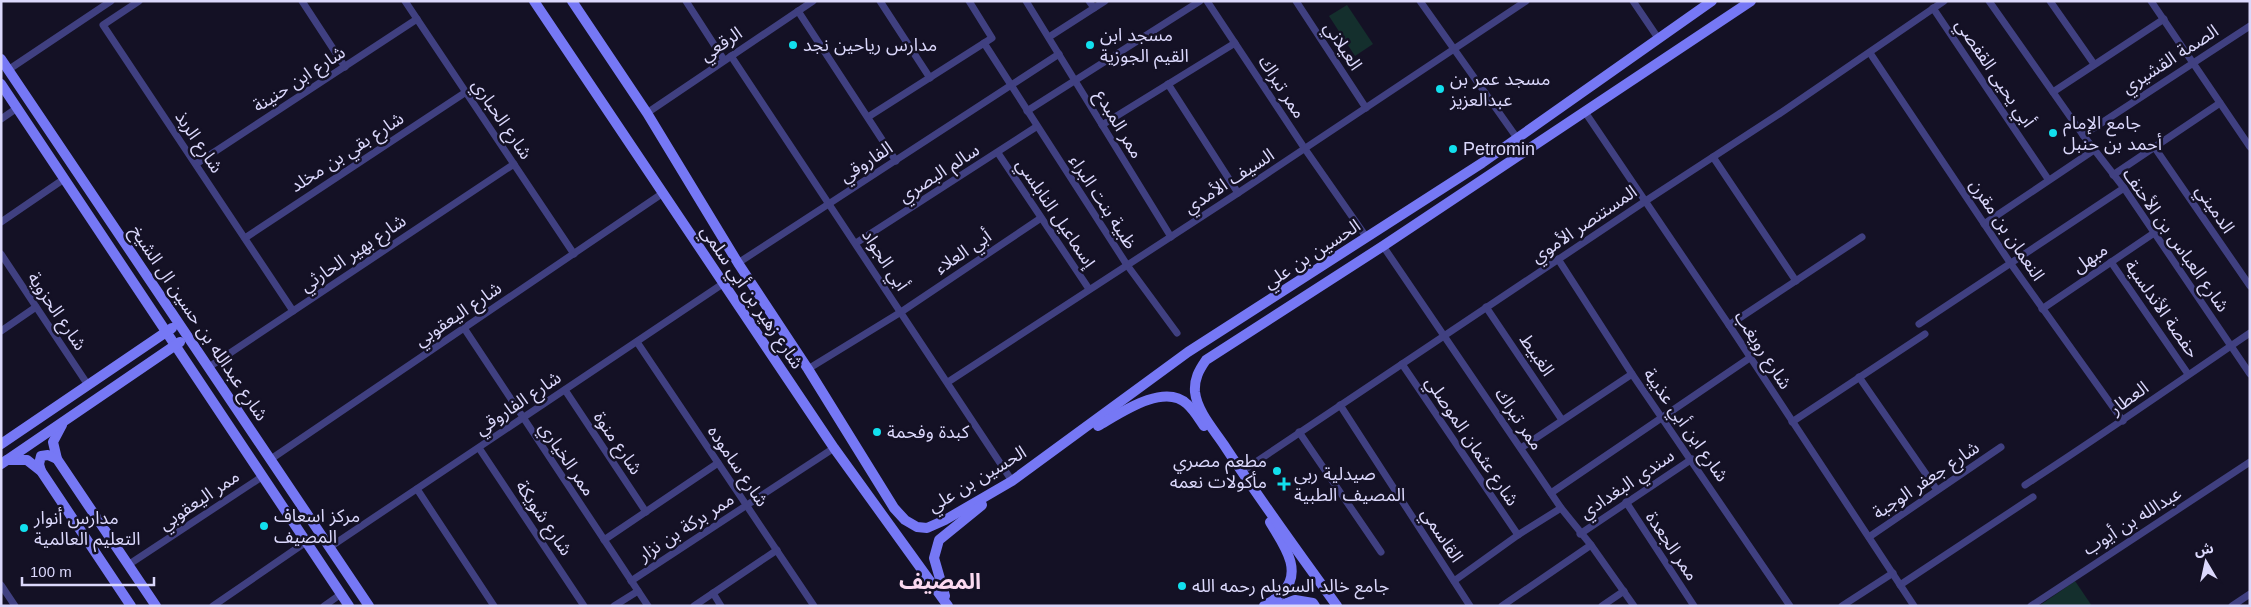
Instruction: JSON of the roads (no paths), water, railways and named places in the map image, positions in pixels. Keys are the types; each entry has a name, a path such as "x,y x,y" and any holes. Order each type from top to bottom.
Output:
{"street":[{"path":"8,70 111,1"},
{"name":"شارع الربذ","path":"138,1 103,25 293,311"},
{"path":"302,1 345,67"},
{"name":"شارع الحباري","path":"405,1 574,254"},
{"name":"شارع زهير بن أبي سلمي","path":"534,1 834,448 948,605"},
{"name":"شارع زهير بن أبي سلمي","path":"572,1 647,113 738,263 808,369 894,508 906,520 917,527 927,528"},
{"path":"686,1 724,60"},
{"name":"الرقعي","path":"647,113 813,1"},
{"path":"880,1 930,78"},
{"path":"868,117 992,38 970,1"},
{"name":"ممر المبدع","path":"1026,1 1171,237"},
{"path":"1089,1 1094,8"},
{"path":"1048,37 1105,1"},
{"path":"1027,111 1200,1"},
{"name":"ممر تبراك","path":"1207,1 1304,150 1366,238"},
{"name":"العيلاني","path":"1296,1 1366,108"},
{"path":"1420,1 1517,138"},
{"name":"السيف الأمدي","path":"948,382 1304,150 1526,1"},
{"path":"1633,1 1658,38"},
{"name":"الحسين بن علي","path":"927,528 945,520 1012,481 1188,352 1482,163 1712,1"},
{"name":"الحسين بن علي","path":"1242,472 1201,410 1195,394 1196,375 1206,360 1383,246 1751,1"},
{"name":"المستنصر الأموي","path":"1242,472 1944,1"},
{"name":"شارع العباس بن الأحنف","path":"1990,1 2083,135 2124,188 2250,374"},
{"path":"2050,1 2094,64"},
{"path":"2151,1 2250,147"},
{"name":"أبي يحيى القفصي","path":"1933,8 2048,179"},
{"path":"798,12 896,160"},
{"path":"2054,92 2164,19"},
{"name":"شارع ابن حنينة","path":"196,164 418,20"},
{"name":"الصمة القشيري","path":"2083,135 2192,62 2250,26"},
{"name":"ظبية بنت البراء","path":"984,43 1126,265 1177,333"},
{"path":"1102,125 1235,43"},
{"name":"النعمان بن مقرن","path":"1870,52 2011,264 2123,421"},
{"name":"الفاروقي","path":"738,263 1059,54"},
{"name":"أبي الجواد","path":"731,56 1012,481"},
{"name":"شارع عبدالله بن حسين ال الشيخ","path":"1,59 369,606"},
{"name":"شارع عبدالله بن حسين ال الشيخ","path":"1,84 348,606"},
{"path":"1168,84 1238,193"},
{"name":"شارع بقي بن مخلد","path":"245,238 466,92"},
{"path":"2113,176 2220,103"},
{"path":"1,119 17,108"},
{"name":"شارع رويغب","path":"1585,112 1644,202 1729,325 1914,606"},
{"name":"سالم البصري","path":"856,243 1036,127"},
{"name":"الدميني","path":"2155,148 2250,286"},
{"path":"1984,224 2048,179 2094,150"},
{"name":"إسماعيل النابلسي","path":"998,153 1089,289"},
{"path":"1713,157 1796,281"},
{"name":"شارع بهير الحارثي","path":"209,367 514,164"},
{"path":"1,222 64,179"},
{"path":"1919,324 2124,188"},
{"name":"شارع اليعقوبي","path":"270,459 663,193"},
{"name":"أبي العلاء","path":"808,369 901,312 1041,218"},
{"name":"مبهل","path":"2042,309 2154,232"},
{"path":"1729,325 1862,237"},
{"name":"ممر تبراك","path":"1383,246 1561,508 1580,534 1592,545 1634,606"},
{"name":"شارع الحزوية","path":"1,254 88,385"},
{"name":"شارع ابن أبي عذيبة","path":"1558,259 1632,374 1663,416 1790,606"},
{"name":"حفصة الأندلسية","path":"2111,262 2188,374"},
{"name":"شارع الفاروقي","path":"330,547 724,283"},
{"path":"1,331 36,307"},
{"name":"الغبيط","path":"1486,307 1562,420"},
{"path":"1,444 167,332 178,322"},
{"name":"ممر الخياري","path":"464,328 522,419 648,606"},
{"name":"العطار","path":"2025,485 2123,421 2188,374 2250,333"},
{"path":"1792,422 1925,334"},
{"path":"4,462 187,336"},
{"name":"شارع ساموده","path":"637,342 814,606"},
{"path":"1551,493 1750,357"},
{"name":"شارع عثمان الموصلي","path":"1402,364 1518,535"},
{"path":"1520,448 1632,374"},
{"path":"1859,377 1937,490"},
{"name":"شارع منوة","path":"564,390 646,512"},
{"path":"1063,445 1139,403 1156,398 1172,397 1186,403 1242,472 1337,606"},
{"name":"القاسمي","path":"1340,405 1470,606"},
{"path":"64,422 53,442 57,459 156,606"},
{"path":"1299,432 1381,552"},
{"name":"شارع جعفر الوجبة","path":"1868,537 2001,447"},
{"name":"شارع شويكة","path":"479,448 584,606"},
{"name":"ممر بركة بن نزار","path":"631,581 834,448"},
{"path":"57,459 48,455 41,456 39,464 41,471 131,606"},
{"name":"سندي البغدادي","path":"1580,534 1692,459"},
{"path":"4,462 27,460 41,471"},
{"name":"عبدالله بن أيوب","path":"2031,606 2250,462"},
{"path":"604,540 718,463"},
{"path":"1242,472 1290,557 1292,573 1283,592 1264,606"},
{"name":"ممر اليعقوبي","path":"128,565 262,476"},
{"path":"948,605 934,558 939,540 1012,481"},
{"path":"416,489 494,606"},
{"path":"1900,585 2033,496"},
{"name":"ممر الجعدة","path":"1626,502 1694,606"},
{"path":"1454,581 1518,535 1561,508"},
{"path":"213,606 306,542"},
{"name":"سندي البغدادي","path":"1502,606 1592,545"},
{"path":"694,606 777,550"},
{"path":"1842,606 1892,573"},
{"path":"1,585 15,606"},
{"path":"614,606 638,590"},
{"path":"1602,606 1624,591"},
{"path":"713,593 721,606"},
{"path":"324,606 341,594"},
{"path":"2236,605 2250,594"},
{"path":"1279,606 1295,600 1314,604"}],"place":[{"name":"مدارس رياحين نجد","path":"793,45"},
{"name":"مسجد ابن القيم الجوزية","path":"1090,45"},
{"name":"مسجد عمر بن عبدالعزيز","path":"1440,89"},
{"name":"جامع الإمام أحمد بن حنبل","path":"2053,133"},
{"name":"Petromin","path":"1453,149"},
{"name":"كبدة وفحمة","path":"877,432"},
{"name":"مطعم مصري مأكولات نعمه","path":"1277,471"},
{"name":"صيدلية ربى المصيف الطبية","path":"1284,484"},
{"name":"مركز اسعاف المصيف","path":"264,526"},
{"name":"مدارس أنوار التعليم العالمية","path":"24,528"},
{"name":"جامع خالد السويلم رحمه الله","path":"1182,586"}],"district":[{"name":"المصيف","path":"940,581"}]}
